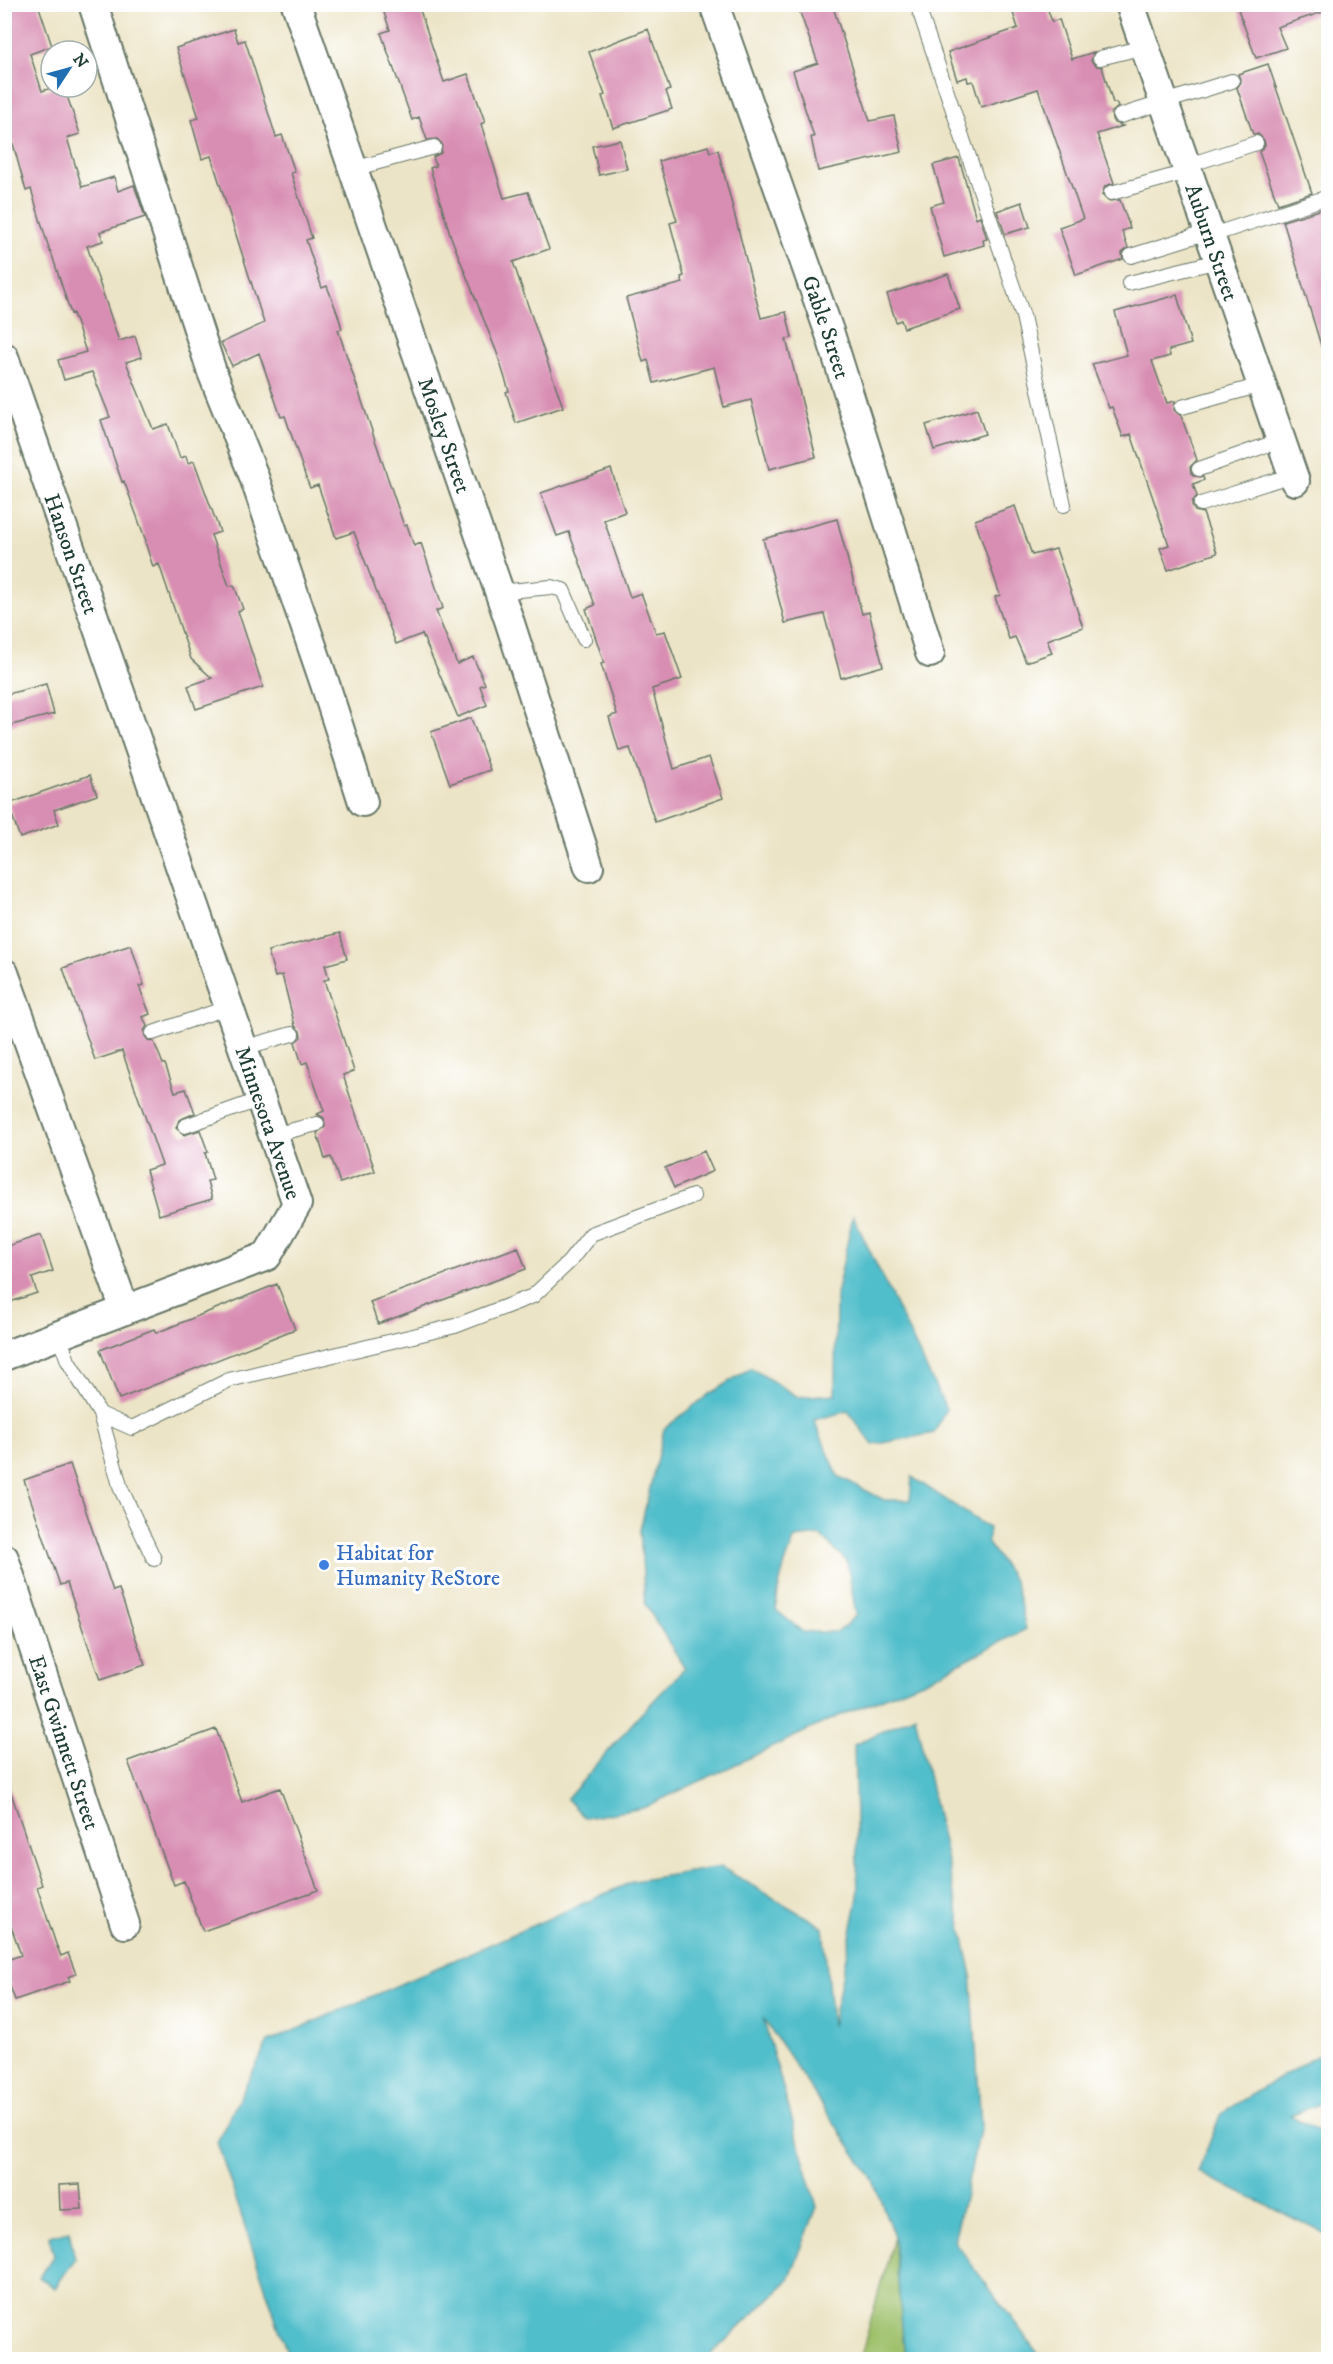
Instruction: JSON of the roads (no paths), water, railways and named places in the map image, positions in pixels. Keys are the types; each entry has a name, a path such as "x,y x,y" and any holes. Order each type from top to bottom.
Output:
{"street":[{"path":"93,4 212,372 253,474 363,802"},
{"name":"Mosley Street","path":"296,4 499,592 589,867"},
{"name":"Gable Street","path":"714,4 830,334 930,654"},
{"name":"Auburn Street","path":"1130,4 1294,478"},
{"name":"Hanson Street","path":"4,357 140,751"},
{"name":"Minnesota Avenue","path":"4,1356 267,1256 297,1204 140,751"},
{"path":"4,973 125,1310"},
{"name":"East Gwinnett Street","path":"4,1558 125,1924"}],"lane":[{"path":"917,4 1023,316 1064,505"},
{"path":"1100,58 1144,47"},
{"path":"1120,116 1232,81"},
{"path":"1111,193 1256,143"},
{"path":"353,169 434,147"},
{"path":"1129,283 1212,243 1328,197"},
{"path":"1131,256 1212,243"},
{"path":"1182,407 1261,385"},
{"path":"1199,469 1281,440"},
{"path":"1200,504 1294,478"},
{"path":"499,592 551,587 563,590 584,639"},
{"path":"153,1033 229,1007"},
{"path":"243,1048 292,1034"},
{"path":"185,1126 261,1099"},
{"path":"273,1135 317,1124"},
{"path":"100,1414 132,1428 229,1380 455,1326 533,1296 569,1262 591,1234 693,1196"},
{"path":"59,1335 68,1361 100,1414 121,1489 154,1559"}],"water":[{"path":"853,1216 946,1409 934,1433 873,1445 848,1411 814,1420 838,1476 884,1500 910,1500 912,1477 989,1528 987,1542 1015,1582 1026,1629 925,1681 836,1717 643,1808 585,1818 567,1799 638,1717 685,1668 645,1604 640,1530 664,1429 709,1394 751,1368 798,1397 835,1394 836,1295","holes":["820,1535 847,1561 856,1615 838,1632 803,1632 776,1610 782,1573 795,1538"]},
{"path":"915,1715 971,1971 981,2126 954,2241 1042,2359 905,2359 894,2237 873,2180 763,2018 817,2207 789,2280 706,2359 289,2359 217,2142 268,2042 634,1881 721,1867 823,1927 832,2026 858,1897 854,1745"},
{"path":"1328,2049 1328,2101 1290,2115 1328,2137 1328,2235 1198,2172 1221,2113"},
{"path":"69,2231 75,2259 55,2288 39,2277 54,2255 49,2236"}],"place":[{"name":"Habitat for Humanity ReStore","path":"324,1565"}]}
